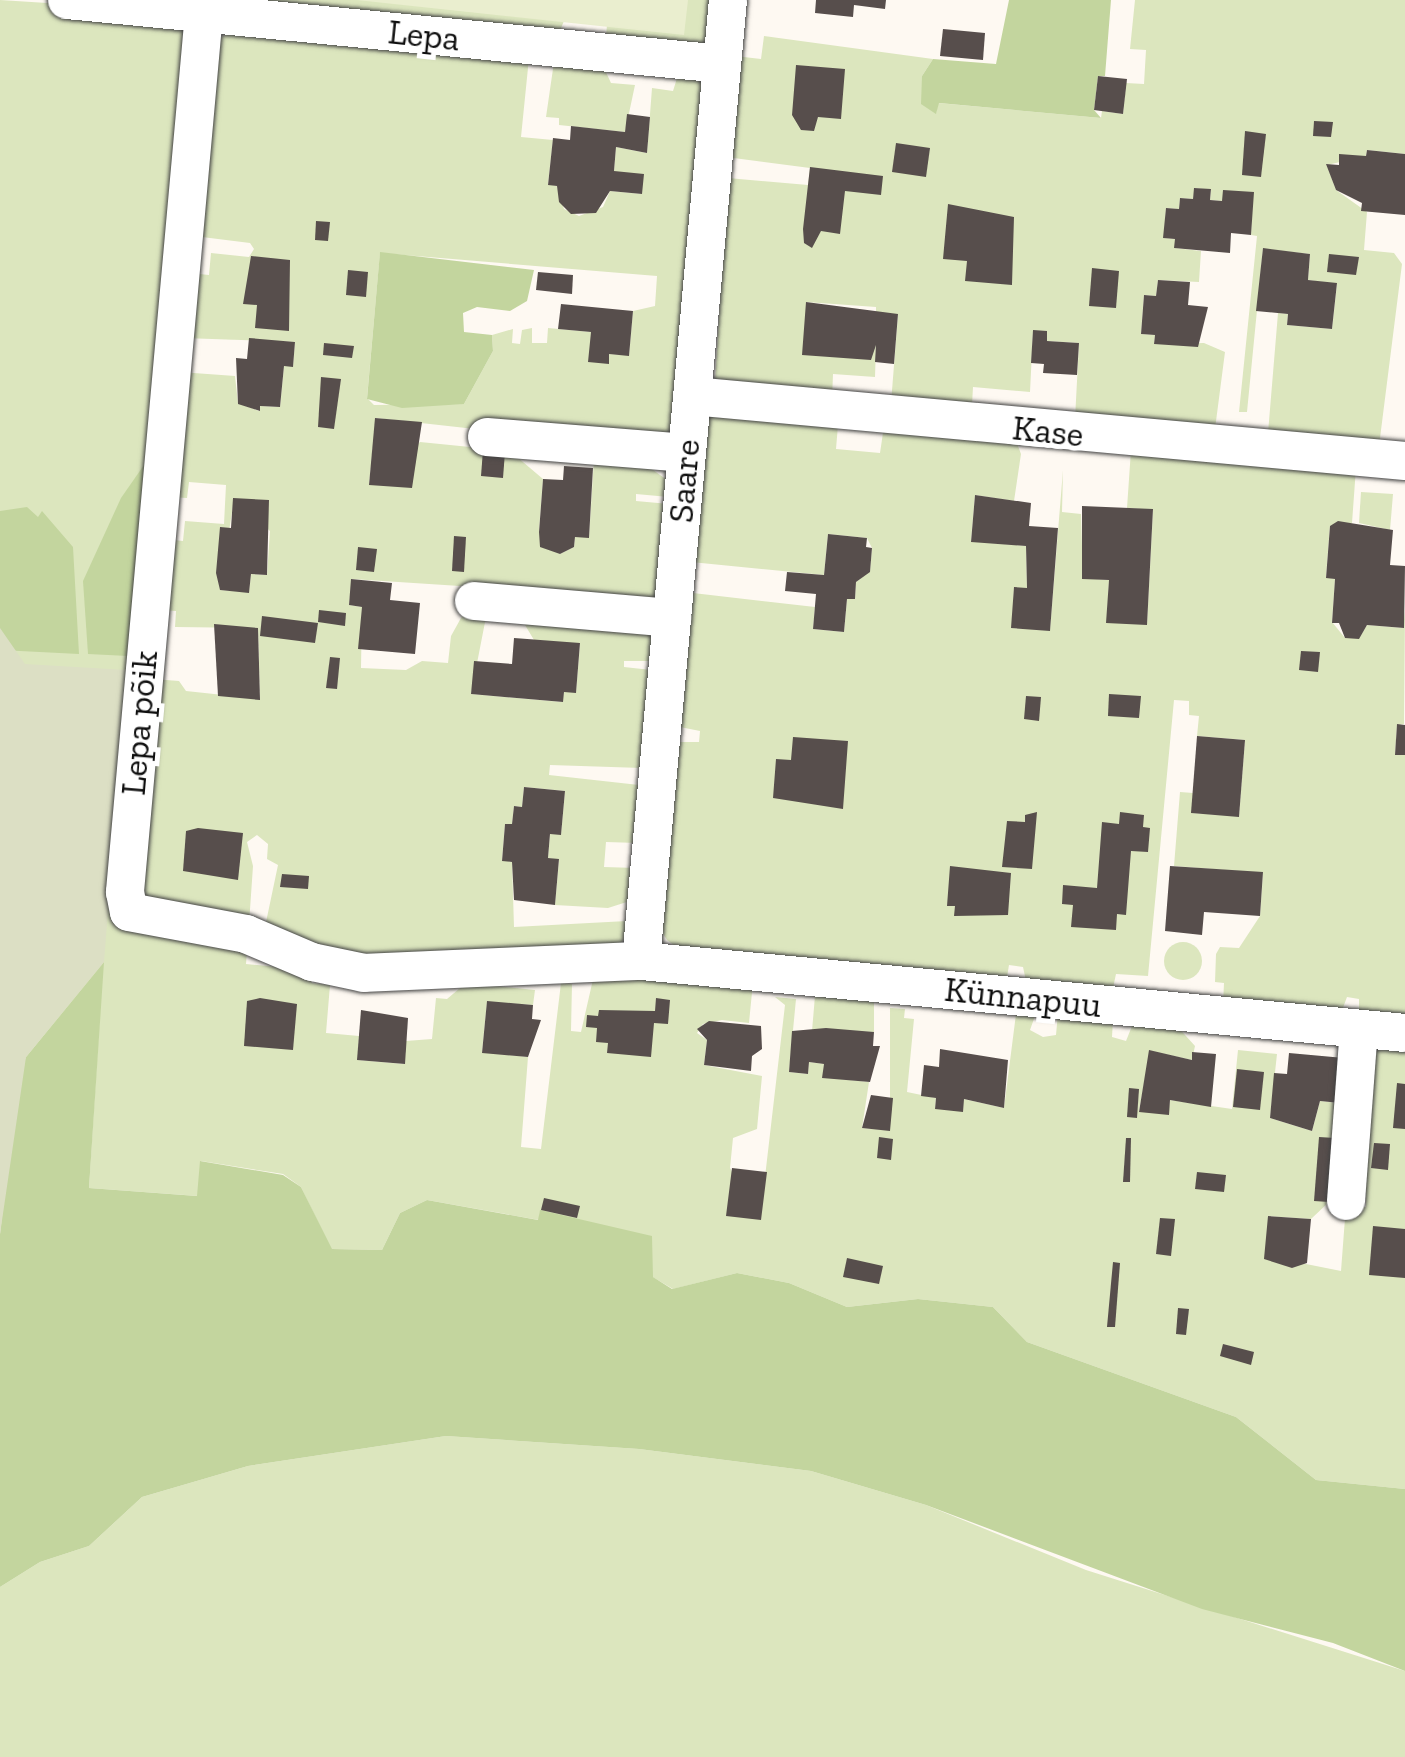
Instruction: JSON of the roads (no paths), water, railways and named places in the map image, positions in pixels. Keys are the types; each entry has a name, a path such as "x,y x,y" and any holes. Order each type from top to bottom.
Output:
{"street":[{"name":"Lepa","path":"67,0 722,64"},
{"name":"Saare","path":"641,962 728,0"},
{"name":"Lepa põik","path":"204,13 126,906 142,918 246,934 312,962 364,973 641,962"},
{"name":"Kase","path":"692,396 1405,462"},
{"path":"486,437 686,453"},
{"path":"474,601 672,618"},
{"name":"Künnapuu","path":"641,962 1405,1033"},
{"path":"1346,1200 1359,1030"}]}
